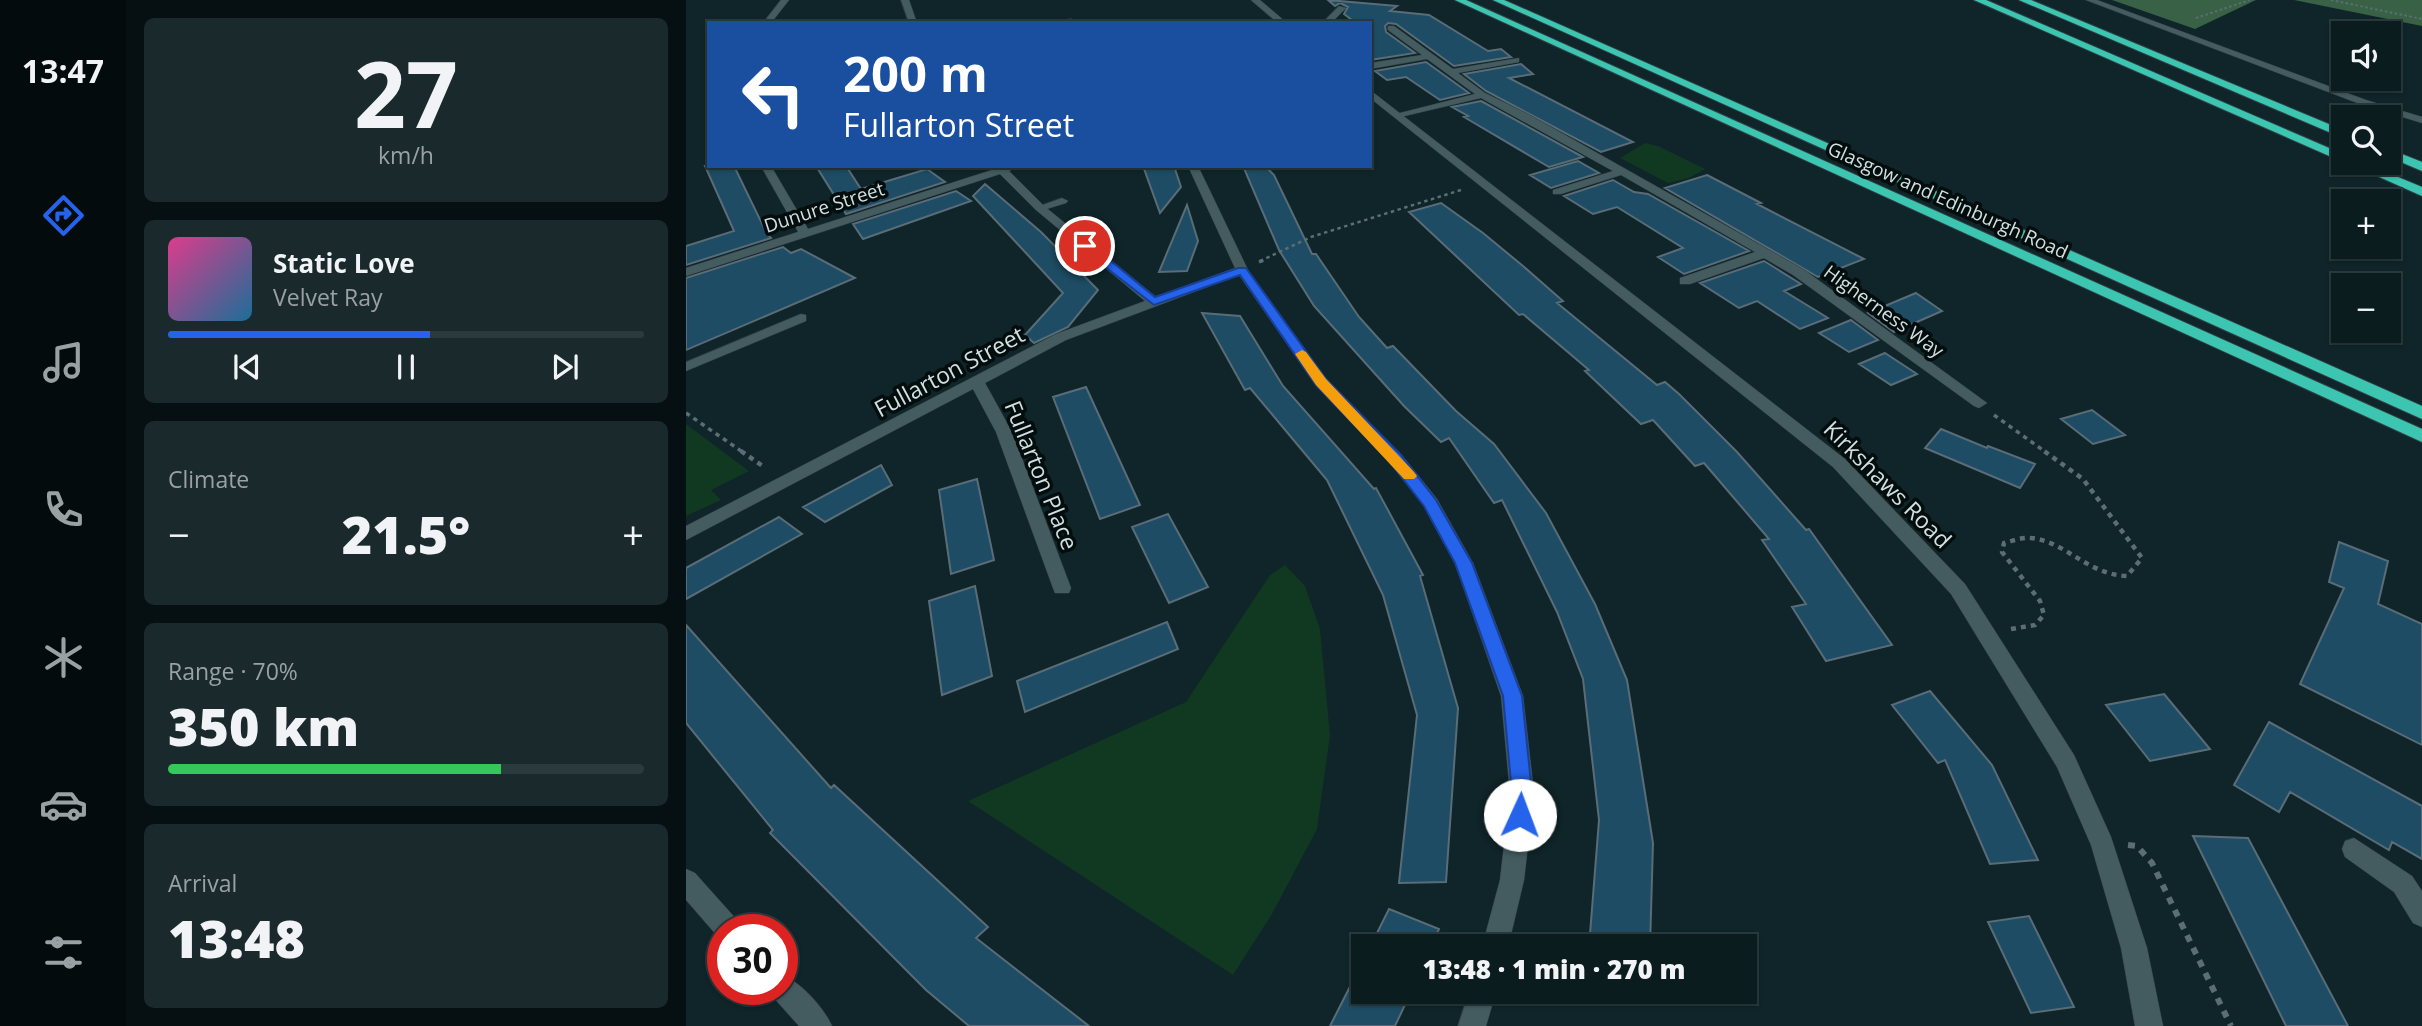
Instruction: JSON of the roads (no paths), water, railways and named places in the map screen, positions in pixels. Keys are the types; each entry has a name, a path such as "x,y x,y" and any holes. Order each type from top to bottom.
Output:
{"highway":[{"name":"Glasgow and Edinburgh Road","path":"1459,0 2422,436"},
{"name":"Glasgow and Edinburgh Road","path":"1497,0 2422,413"},
{"path":"1978,0 2331,153"},
{"path":"2023,0 2331,129"},
{"path":"2401,158 2422,167"},
{"path":"2382,175 2422,192"}],"street":[{"path":"769,21 785,0"},
{"path":"905,0 912,21"},
{"path":"1255,0 1281,21"},
{"path":"2090,0 2363,102 2422,120"},
{"path":"1328,21 1342,8"},
{"name":"Higherness Way","path":"1391,28 1482,94 1623,171 1798,272 1979,403"},
{"path":"1372,66 1429,56"},
{"path":"1452,72 1516,60"},
{"path":"1399,116 1482,94"},
{"name":"Kirkshaws Road","path":"1372,95 1839,463 1958,589 2066,762 2103,845 2134,948 2149,1026"},
{"path":"767,168 804,233"},
{"path":"1000,168 1040,208 1154,302"},
{"name":"Dunure Street","path":"686,272 1000,168"},
{"path":"1194,168 1242,270 1321,382 1395,458 1431,503 1464,563 1512,696 1522,793 1512,880 1498,934"},
{"path":"1556,192 1623,171"},
{"path":"1040,208 1062,201"},
{"path":"1685,281 1765,253"},
{"name":"Fullarton Street","path":"686,534 1061,337 1242,270"},
{"path":"686,367 801,318"},
{"name":"Fullarton Place","path":"976,380 1004,432 1062,588"},
{"path":"2354,849 2403,884 2422,915"},
{"path":"686,881 715,914"},
{"path":"1472,1026 1479,1004"},
{"path":"798,1005 818,1026"}]}
